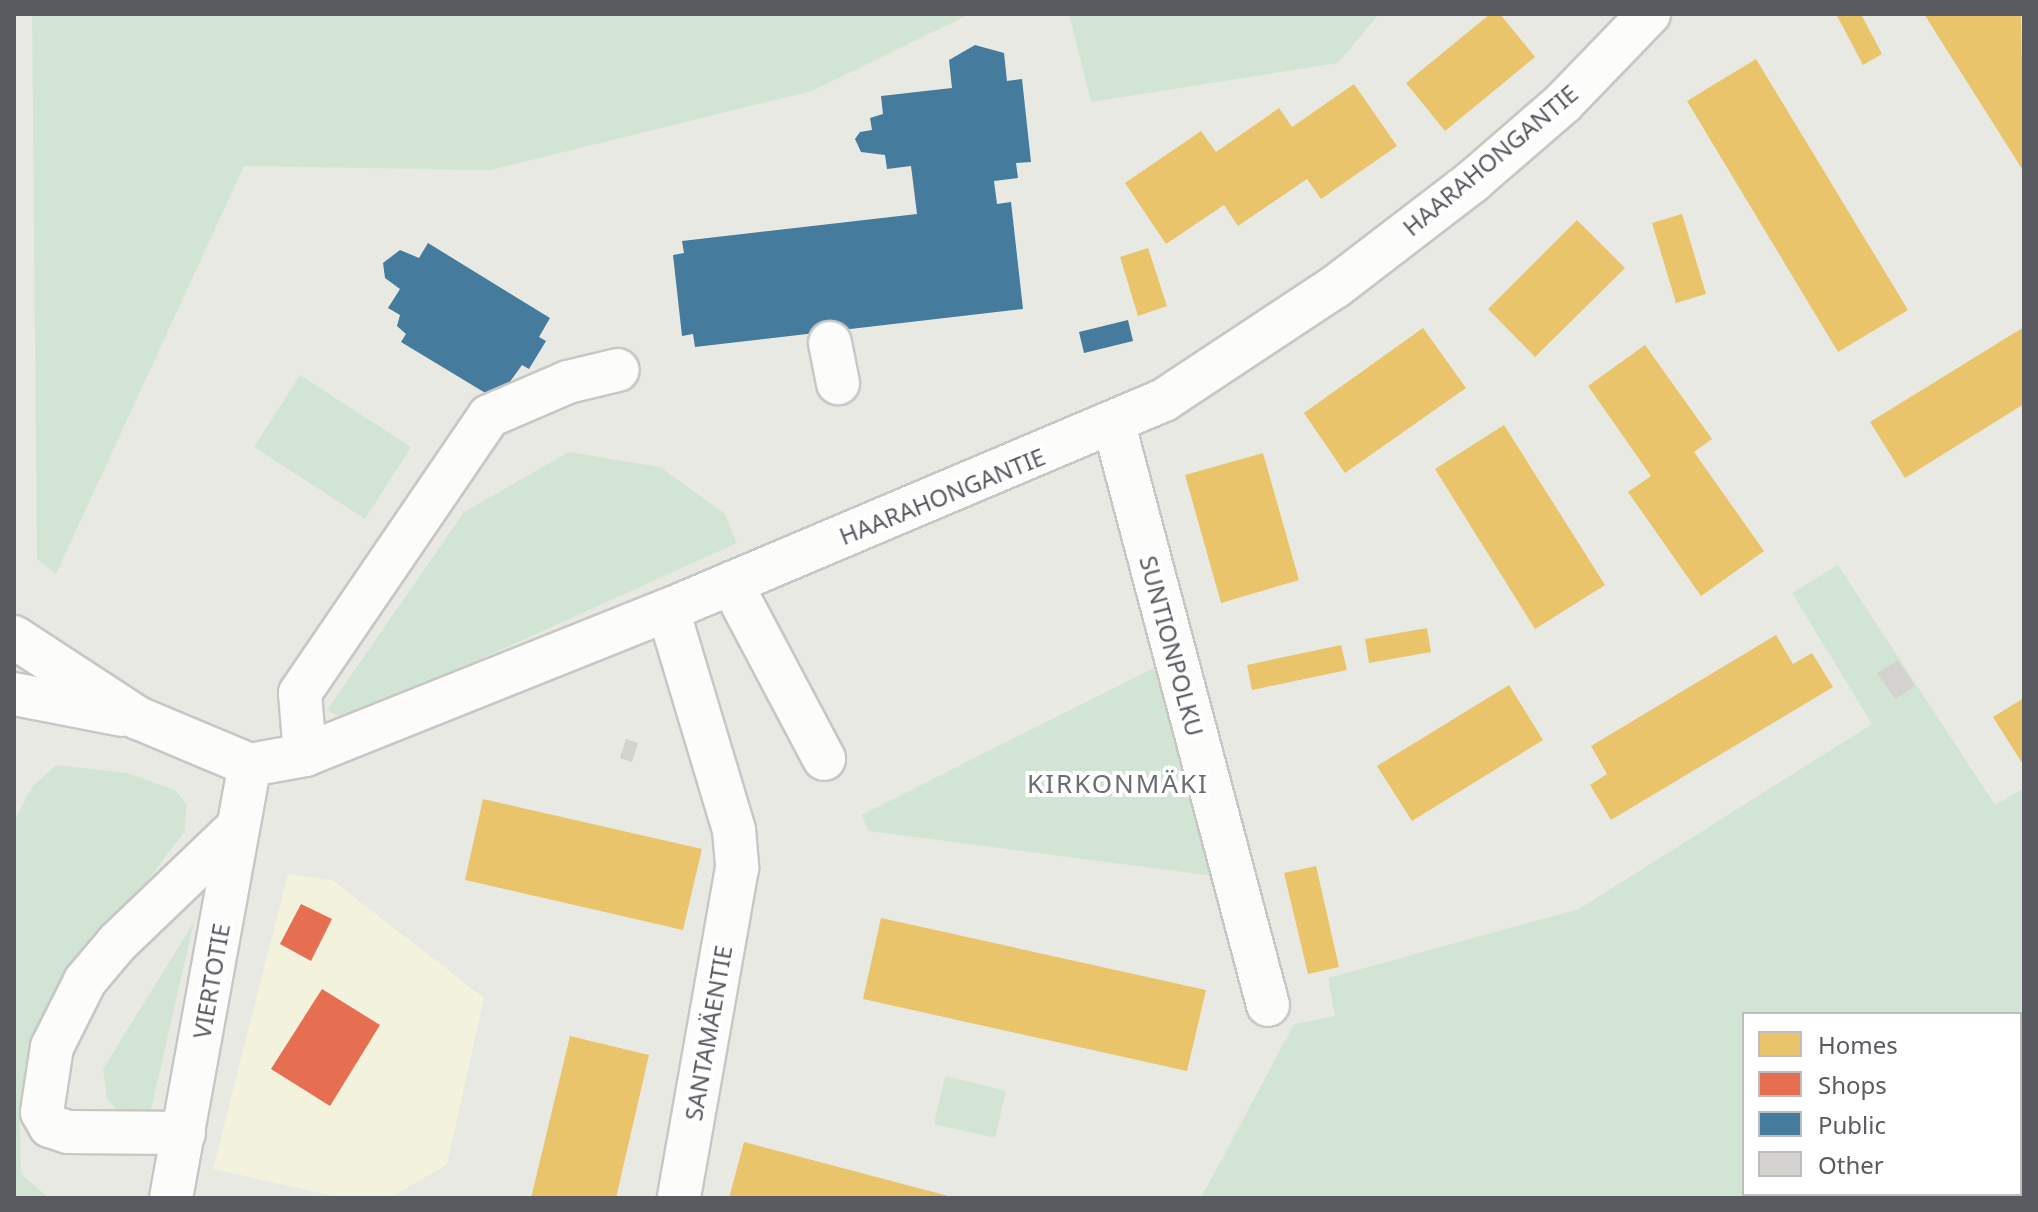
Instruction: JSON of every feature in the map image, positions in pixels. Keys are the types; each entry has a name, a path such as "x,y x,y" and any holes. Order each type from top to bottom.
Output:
{"street":[{"name":"HAARAHONGANTIE","path":"250,765 305,755 668,610 1114,425 1164,400 1335,287 1473,181 1563,103 1649,14"},
{"path":"305,755 300,693 489,416 568,382 618,370"},
{"name":"SUNTIONPOLKU","path":"1114,425 1268,1005"},
{"path":"731,583 824,759"},
{"name":"SANTAMÄENTIE","path":"668,610 734,830 737,868 679,1198"},
{"path":"14,637 138,718 250,765"},
{"path":"14,694 138,718"},
{"name":"VIERTOTIE","path":"171,1198 250,765"},
{"path":"184,1133 68,1132 50,1126 42,1112 52,1047 69,1006 118,942 237,828"}],"shaded area":[{"path":"32,14 970,14 812,91 491,170 244,166 56,574 37,559"},
{"path":"1069,14 1379,14 1338,63 1091,102"},
{"path":"300,375 411,447 365,519 254,447"},
{"path":"569,452 660,467 724,513 737,543 346,720 327,710 464,512"},
{"path":"1838,565 1995,805 2024,788 2024,1198 1201,1198 1294,1024 1335,1016 1328,978 1579,909 1872,724 1792,593"},
{"path":"1154,668 1214,876 869,831 861,815"},
{"path":"56,765 127,773 175,790 187,805 184,832 48,1014 20,1122 21,1174 49,1198 14,1198 14,822 32,787"},
{"path":"288,874 332,880 484,998 447,1164 390,1198 343,1198 213,1169"},
{"path":"194,922 150,1114 117,1110 107,1099 103,1069"},
{"path":"945,1076 1006,1091 995,1138 934,1124"}],"building: Homes":[{"path":"1490,14 1500,14 1535,57 1445,131 1406,83"},
{"path":"1836,14 1861,14 1882,54 1863,65"},
{"path":"1924,14 2021,14 2024,172"},
{"path":"1756,59 1908,310 1838,352 1687,101"},
{"path":"1354,84 1397,146 1321,199 1307,179 1238,226 1224,205 1166,244 1125,183 1201,131 1216,152 1279,108 1292,127"},
{"path":"1682,214 1706,294 1676,303 1652,223"},
{"path":"1577,220 1625,268 1535,357 1488,309"},
{"path":"1148,248 1167,306 1138,316 1120,257"},
{"path":"2024,327 2024,404 1905,478 1870,422"},
{"path":"1423,328 1466,388 1345,473 1304,413"},
{"path":"1645,345 1712,439 1694,452 1764,551 1701,596 1628,492 1651,476 1588,386"},
{"path":"1504,425 1605,585 1535,629 1435,469"},
{"path":"1263,453 1299,580 1221,603 1185,475"},
{"path":"1427,628 1431,652 1369,663 1365,639"},
{"path":"1776,635 1793,664 1812,653 1833,687 1611,820 1590,785 1607,774 1591,746"},
{"path":"1341,645 1347,670 1252,690 1247,665"},
{"path":"1509,685 1543,740 1412,821 1377,766"},
{"path":"2024,698 2024,766 1993,717"},
{"path":"483,799 702,849 683,930 465,880"},
{"path":"1316,866 1339,967 1308,974 1284,873"},
{"path":"881,918 1206,990 1187,1071 863,999"},
{"path":"570,1036 649,1055 616,1198 531,1198"},
{"path":"744,1142 952,1197 952,1198 729,1198"}],"building: Shops":[{"path":"301,904 332,919 311,961 280,944"},
{"path":"322,989 380,1025 330,1106 271,1069"}],"building: Public":[{"path":"975,45 1004,53 1007,81 1022,79 1031,162 1016,163 1018,178 994,181 997,204 1011,202 1023,309 695,347 693,334 682,336 673,255 684,253 682,241 917,214 911,166 887,169 885,155 861,152 855,139 860,132 872,130 870,118 883,114 881,96 952,88 949,60"},
{"path":"428,243 550,318 539,337 546,341 529,369 522,365 497,400 401,342 406,334 397,326 400,315 388,308 400,289 385,278 383,263 400,250 419,258"},
{"path":"1128,320 1133,341 1084,353 1079,332"}],"building: Other":[{"path":"1898,660 1915,686 1895,699 1877,673"},
{"path":"626,739 638,743 632,762 620,758"}],"district":[{"name":"KIRKONMÄKI","path":"1118,784"}]}
